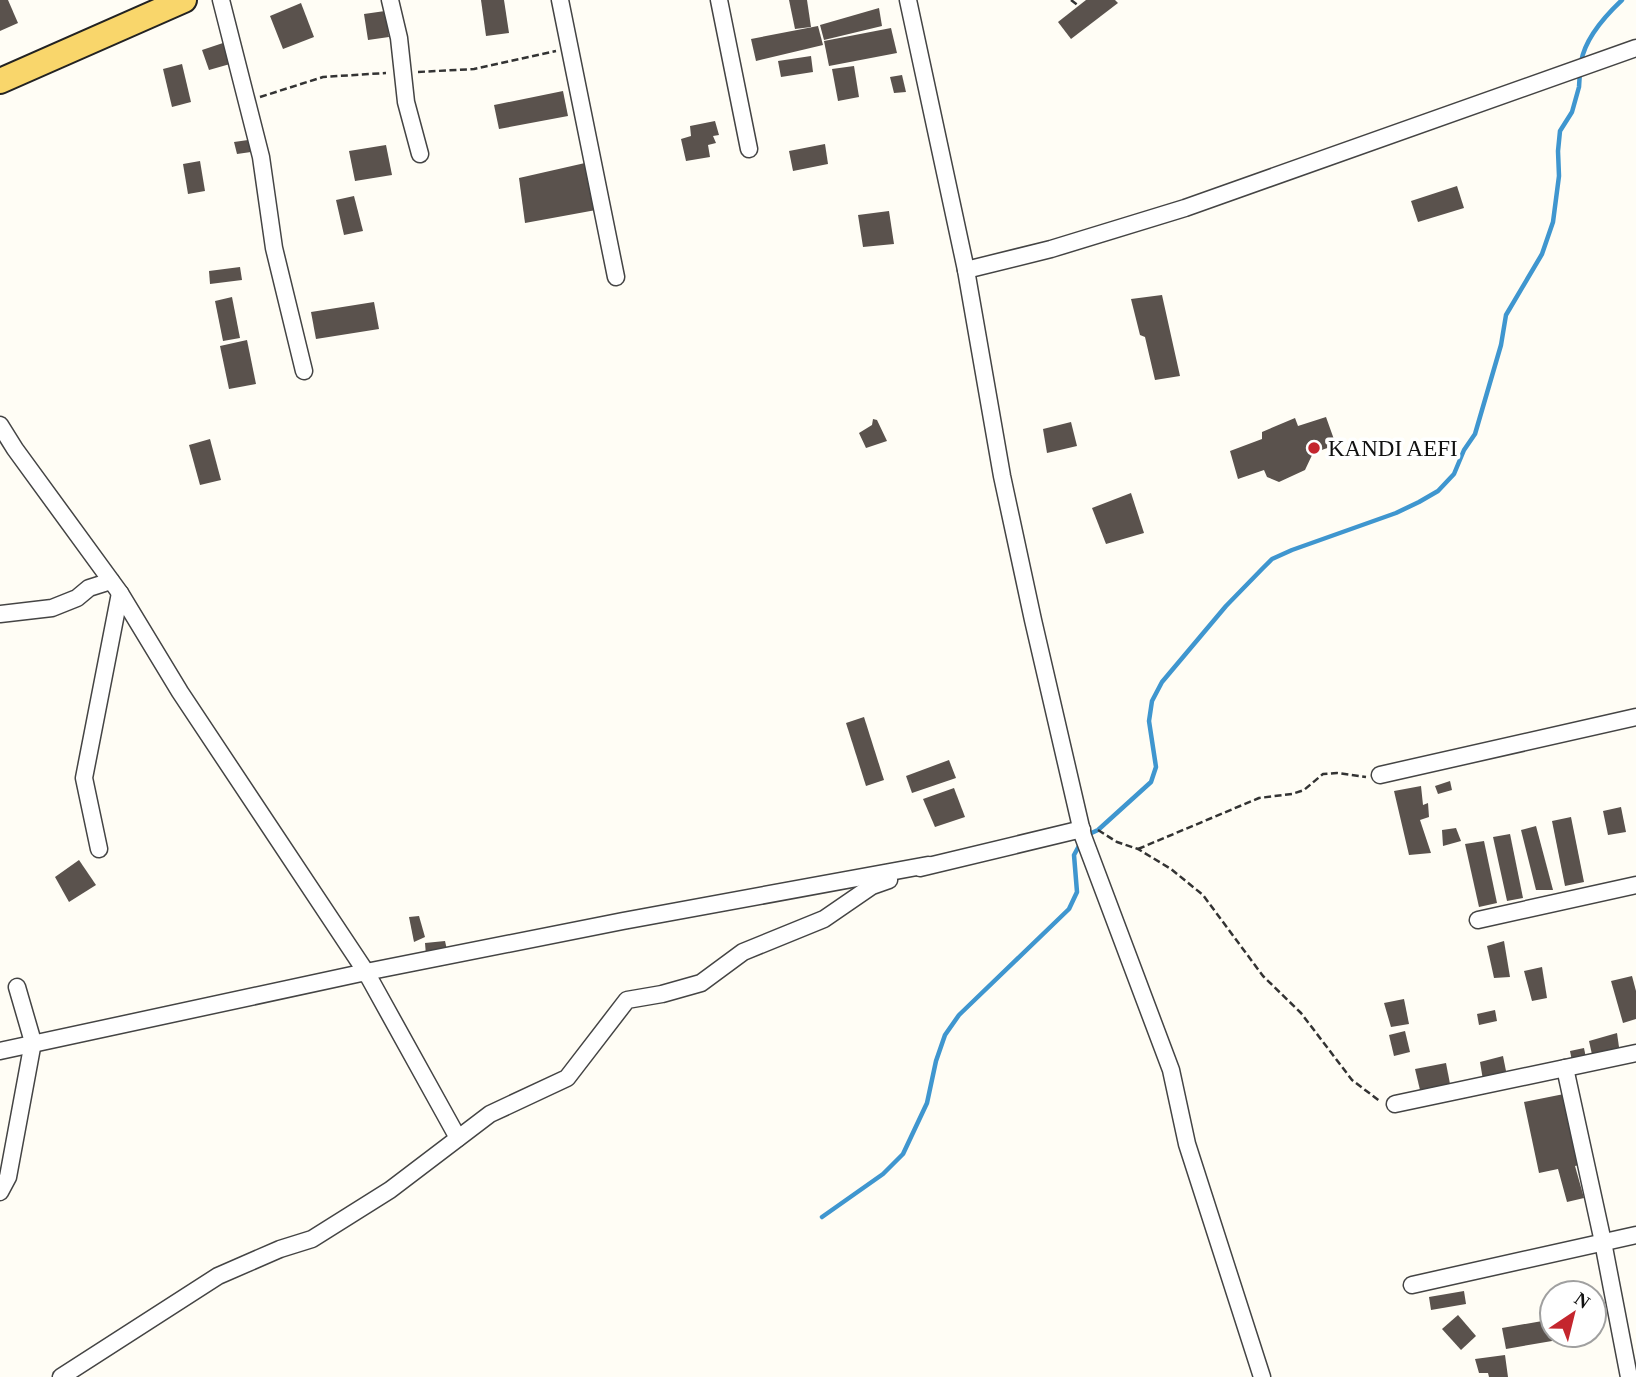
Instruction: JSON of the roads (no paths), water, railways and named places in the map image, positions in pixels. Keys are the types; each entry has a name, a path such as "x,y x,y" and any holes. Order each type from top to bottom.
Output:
{"main road":[{"path":"0,81 184,0"}],"street":[{"path":"221,0 261,157 274,248 304,371"},
{"path":"390,0 400,38 406,102 420,154"},
{"path":"560,0 616,277"},
{"path":"719,0 749,149"},
{"path":"908,0 966,270 1033,621 1081,826 1171,1070 1187,1144 1262,1377"},
{"path":"966,270 1051,249 1185,208 1636,48"},
{"path":"0,425 116,587 180,692 366,972 458,1138"},
{"path":"0,614 52,608 77,598 89,588 116,587"},
{"path":"99,849 84,778 116,587"},
{"path":"1380,775 1636,718"},
{"path":"0,1051 366,972 623,921 928,866 1081,826"},
{"path":"61,1377 218,1276 312,1239 390,1190 490,1114 567,1078 627,1000 701,983 743,952 824,919 872,886 928,866"},
{"path":"1478,920 1636,885"},
{"path":"0,1192 8,1177 33,1042 17,987"},
{"path":"1395,1104 1636,1053"},
{"path":"1565,1068 1629,1377"},
{"path":"1412,1285 1636,1235"}],"waterway":[{"path":"1581,62 1592,36 1622,0"},
{"path":"1087,835 1098,830 1151,782 1156,767 1149,721 1152,701 1162,682 1226,606 1272,559 1396,513 1438,491 1454,474 1464,450 1475,434 1501,345 1506,315 1542,254 1553,222 1559,176 1560,131 1572,112 1580,71"},
{"path":"822,1217 883,1174 903,1154 927,1103 945,1035 959,1015 1069,909 1077,892 1074,855 1080,844"}],"place":[{"name":"KANDI AEFI","path":"1314,448"}]}
